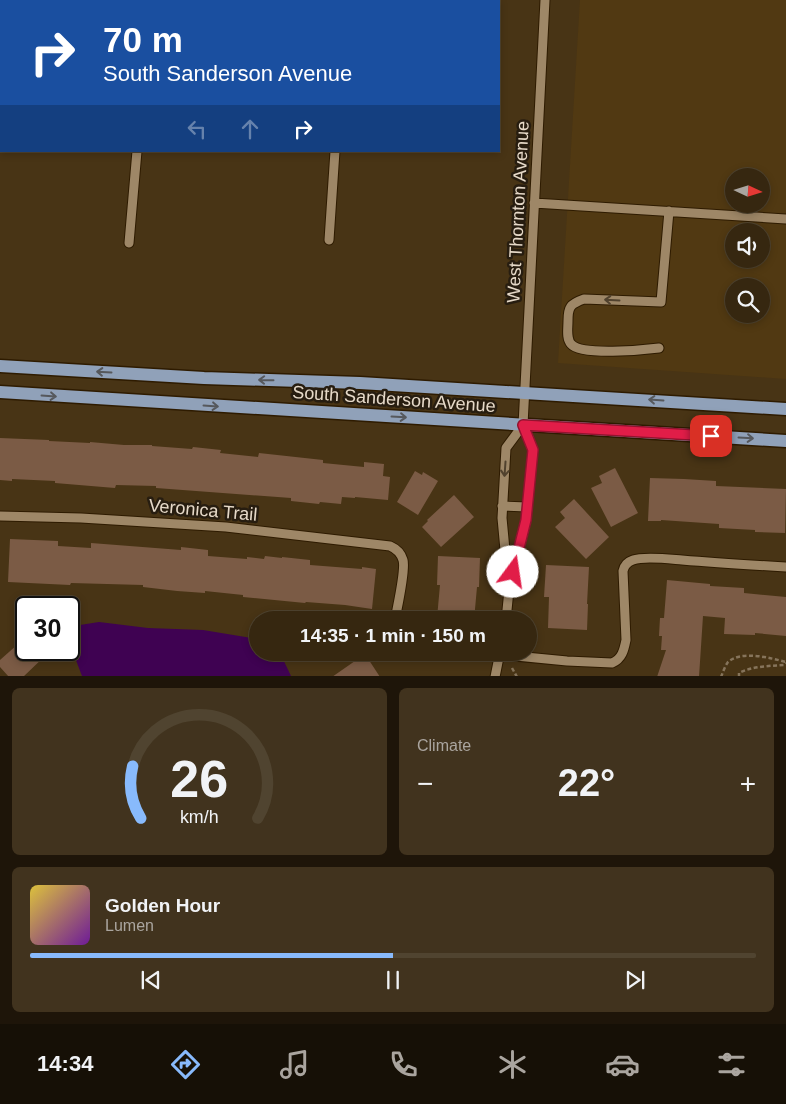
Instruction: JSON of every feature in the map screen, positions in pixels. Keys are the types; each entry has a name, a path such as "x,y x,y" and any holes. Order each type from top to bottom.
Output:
{"main road":[{"name":"South Sanderson Avenue","path":"0,366 204,378 360,383 525,392 786,409"},
{"name":"South Sanderson Avenue","path":"0,392 786,441"}],"street":[{"name":"West Thornton Avenue","path":"523,425 545,0"},
{"path":"129,243 136,152"},
{"path":"329,240 335,152"},
{"path":"534,203 786,219"},
{"path":"659,348 620,352 576,348 570,344 568,338 568,316 570,307 574,302 584,299 661,302 668,211"},
{"path":"509,590 502,518 506,448 523,425"},
{"path":"507,611 509,590 526,520 533,450 523,425"},
{"path":"502,506 527,507"},
{"name":"Veronica Trail","path":"0,516 89,518 226,527 390,546 401,554 404,565 396,611"},
{"path":"537,658 612,663 617,661 621,656 626,640 623,571 624,567 632,560 645,558 786,567"},
{"path":"495,676 498,661"}],"path":[{"path":"721,676 727,663 735,658 744,656 769,658 786,662"},
{"path":"739,676 739,673 746,669 784,665 786,662"}],"shaded area":[{"path":"580,0 786,0 786,379 558,363"},
{"path":"99,622 148,628 203,630 249,638 249,661 284,661 291,676 82,676 76,661 80,661 80,625"}],"building":[{"path":"0,438 152,445 192,449 193,447 221,450 220,453 258,457 259,453 323,460 323,463 364,467 364,462 384,464 383,476 390,477 388,500 342,497 341,504 320,502 319,504 291,501 291,498 156,488 156,486 116,485 115,488 55,483 55,481 0,480"},
{"path":"615,468 638,513 611,527 591,488 602,483 599,476"},
{"path":"415,471 422,475 423,472 438,481 418,515 397,502"},
{"path":"650,478 716,481 716,486 786,489 785,533 719,528 719,524 661,520 648,521"},
{"path":"454,495 474,517 441,547 422,527"},
{"path":"574,499 609,537 586,559 555,527 565,518 560,512"},
{"path":"10,539 58,541 58,546 91,548 91,543 181,550 181,547 208,550 208,556 247,559 247,557 264,559 265,556 282,557 310,560 310,565 376,569 372,609 243,597 243,595 205,591 205,593 177,591 143,587 143,585 71,583 70,585 8,582"},
{"path":"438,556 480,558 479,587 477,587 475,611 438,611 440,585 437,585"},
{"path":"546,565 589,567 587,630 548,628 549,597 544,597"},
{"path":"667,580 710,584 710,586 744,588 744,593 786,597 786,636 755,633 755,635 724,634 725,618 703,616 699,676 657,676 666,650 661,650 662,636 659,636 660,618 664,618"},
{"path":"15,647 15,661 40,661 24,676 8,676 0,667 0,660"},
{"path":"355,661 370,661 379,676 333,676"}],"route":[{"path":"513,572 526,520 533,450 523,425 711,436"}]}
